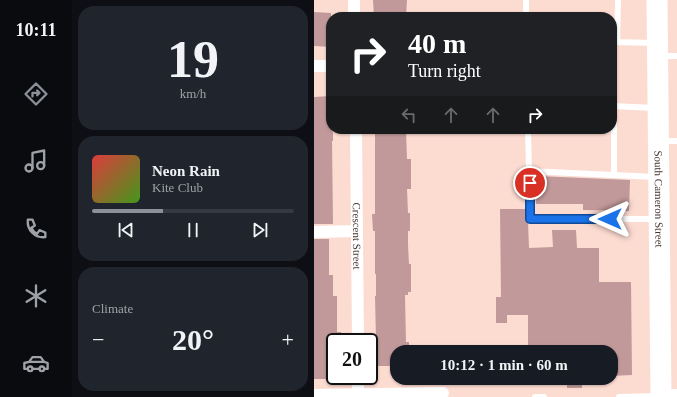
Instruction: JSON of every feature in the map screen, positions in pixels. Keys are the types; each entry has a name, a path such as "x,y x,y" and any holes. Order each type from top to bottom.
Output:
{"highway":[{"name":"South Cameron Street","path":"657,0 665,52 658,109 668,141 659,177 667,396"}],"street":[{"path":"354,0 354,12"},
{"path":"314,66 326,66"},
{"name":"Crescent Street","path":"356,134 358,333"},
{"path":"314,232 358,231"},
{"path":"314,395 443,393"}],"lane":[{"path":"526,0 526,12"},
{"path":"617,14 618,0"},
{"path":"617,42 665,52"},
{"path":"617,106 658,109"},
{"path":"528,134 530,219 660,219"},
{"path":"614,134 614,175"},
{"path":"529,171 659,177"},
{"path":"619,397 667,396"},
{"path":"534,397 544,397"}],"building":[{"path":"373,0 407,0 406,12 374,12"},
{"path":"314,12 326,13 326,47 314,46"},
{"path":"326,96 326,134 333,134 333,224 314,224 314,97"},
{"path":"375,134 406,134 407,159 411,159 411,189 407,189 408,213 410,213 408,245 409,264 411,264 411,292 408,292 408,295 405,295 406,342 409,342 409,345 390,345 390,366 378,366 378,333 376,333 375,296 375,231 373,231 372,214 375,214"},
{"path":"537,176 630,180 629,211 583,210 583,204 536,204"},
{"path":"500,209 526,209 529,248 553,247 552,230 576,230 577,248 599,248 599,282 631,282 632,375 618,376 618,345 528,345 528,315 507,315 507,323 496,323 496,297 501,297"},
{"path":"314,239 329,239 329,275 333,275 333,296 337,296 337,332 341,333 326,333 326,379 314,379"},
{"path":"567,385 582,385 582,388 567,388"}],"route":[{"path":"530,183 530,219 610,219"}]}
